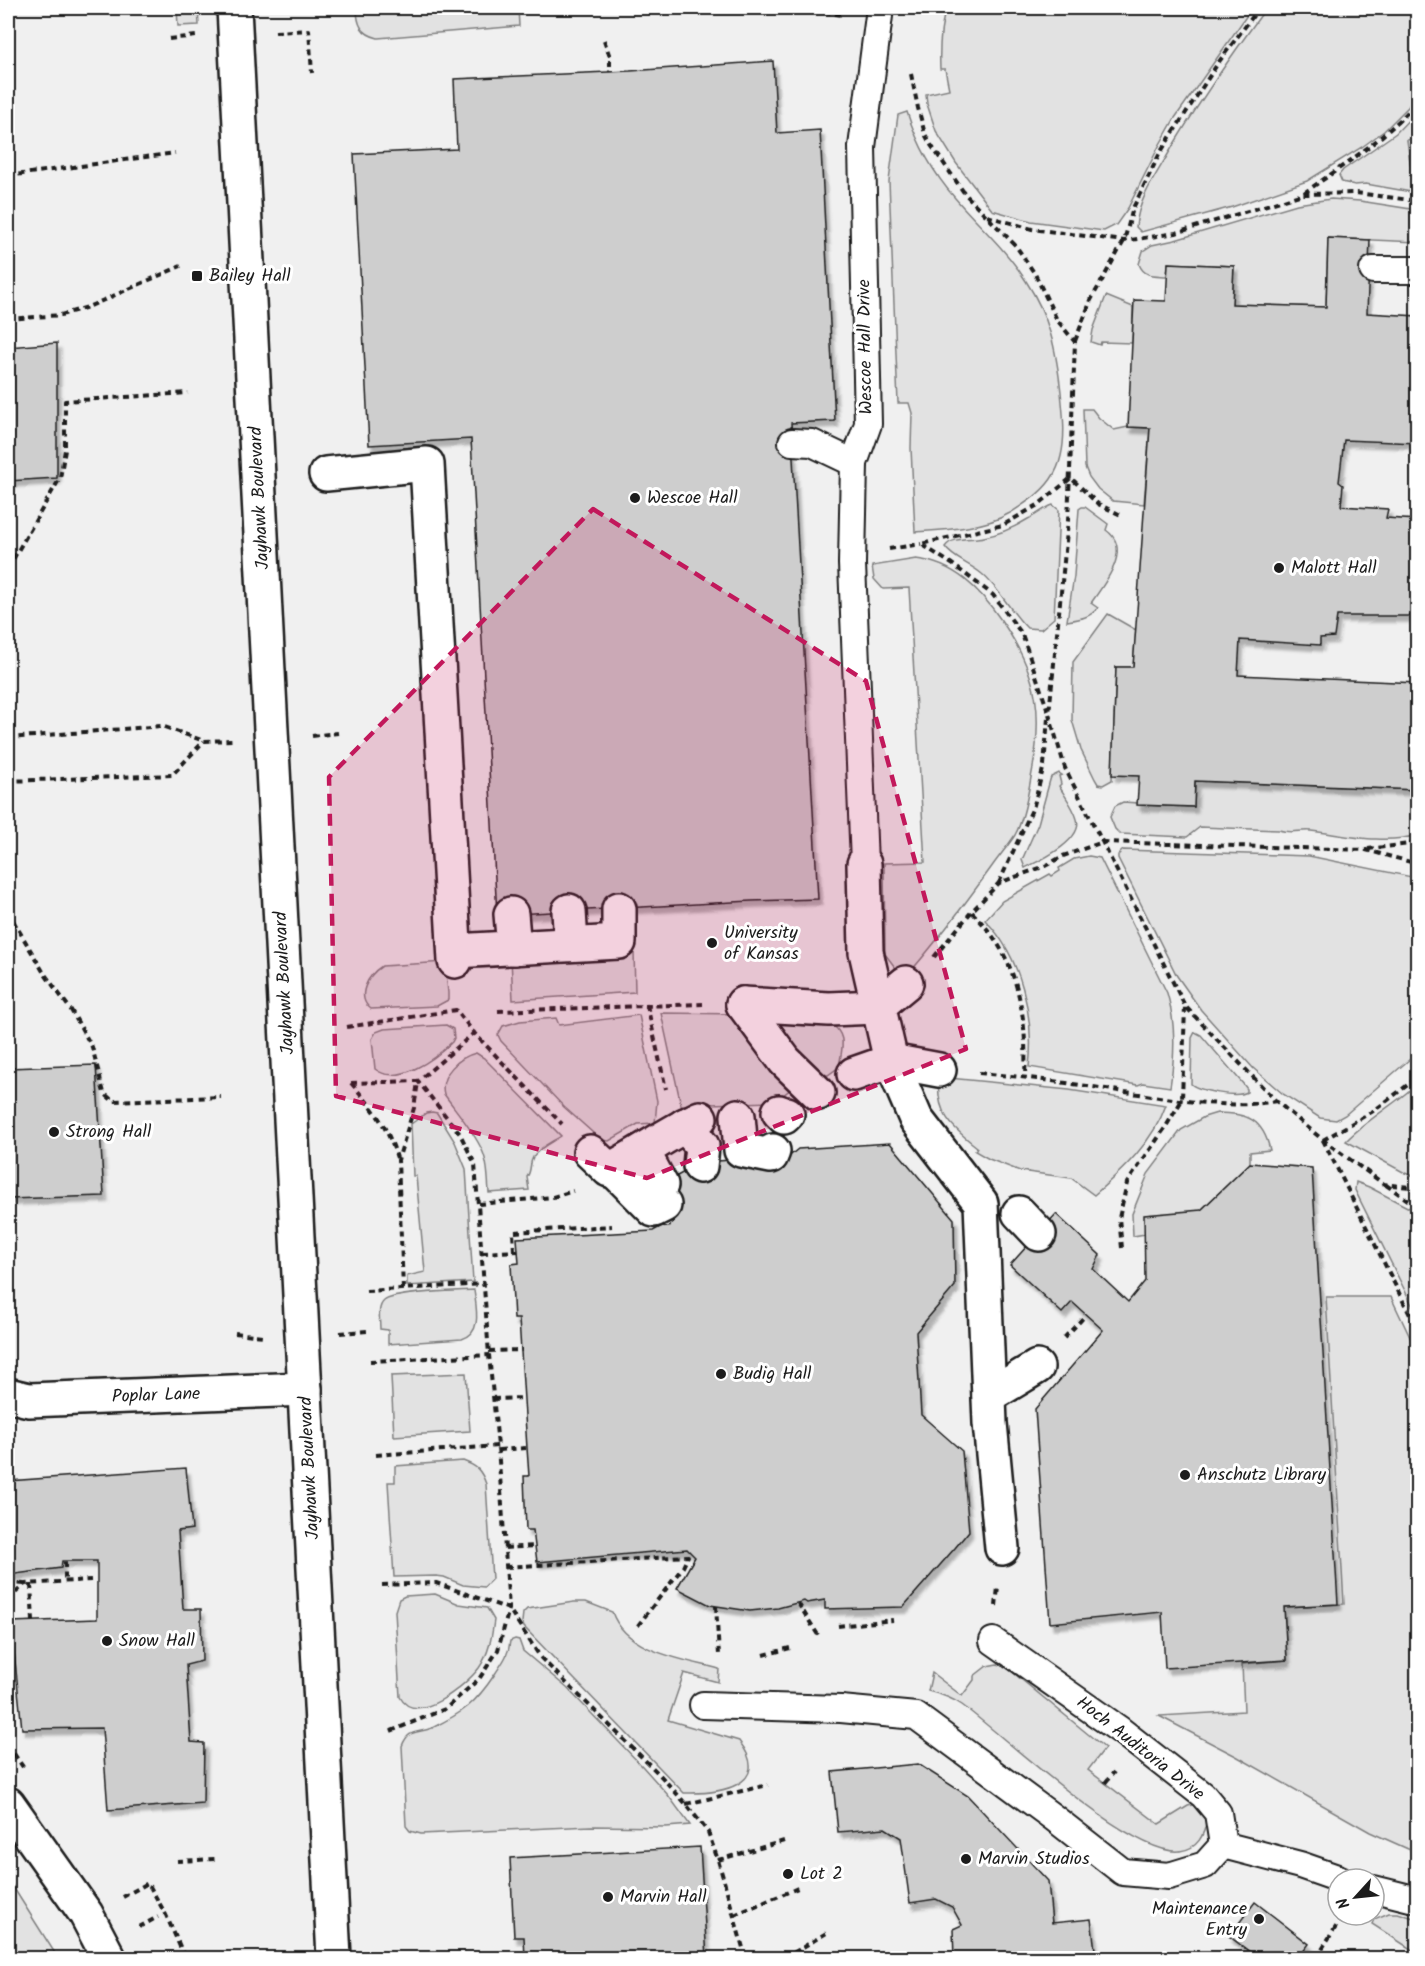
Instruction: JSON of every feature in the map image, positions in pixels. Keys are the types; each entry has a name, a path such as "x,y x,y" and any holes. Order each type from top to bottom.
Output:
{"street":[{"name":"Jayhawk Boulevard","path":"234,8 334,1959"},
{"path":"326,474 427,464 449,701 455,817 455,956 513,948 619,942 619,909"},
{"path":"864,864 866,952 891,1061 916,1119 981,1203 989,1396 1002,1548"},
{"path":"569,911 571,944"},
{"path":"512,914 513,948"},
{"path":"743,1004 829,1009 877,1007 906,983"},
{"path":"743,1004 784,1060 797,1117"},
{"path":"695,1123 741,1150 891,1061 939,1070"},
{"path":"602,1167 695,1123"},
{"path":"668,1194 702,1146 695,1123"},
{"path":"668,1194 695,1123"},
{"path":"602,1167 668,1194"},
{"path":"966,1183 1021,1215"},
{"path":"989,1396 1037,1366"},
{"name":"Poplar Lane","path":"8,1395 29,1400 305,1389"},
{"path":"8,1804 86,1914 109,1959"}],"lane":[{"name":"Wescoe Hall Drive","path":"864,864 852,564 854,463 868,424 862,147 880,8"},
{"path":"1373,270 1418,270"},
{"path":"792,442 812,443 854,463"},
{"name":"Hoch Auditoria Drive","path":"993,1641 1120,1730 1203,1795 1218,1813 1223,1845"},
{"path":"703,1705 841,1709 916,1716 1123,1872 1169,1876 1204,1865 1223,1845 1326,1874"},
{"path":"1386,1892 1418,1900"}],"path":[{"path":"804,8 848,15"},
{"path":"939,951 999,883 1034,805 1044,765 1068,521 1075,342 1091,300 1125,241 1133,208 1160,153 1218,63 1259,8"},
{"path":"273,32 309,30 312,73"},
{"path":"169,39 200,36"},
{"path":"604,40 610,57 610,72"},
{"path":"911,74 918,108 931,145 964,194 1016,246 1035,274 1057,320 1075,342"},
{"path":"1303,194 1380,139 1418,101"},
{"path":"8,176 175,153"},
{"path":"985,215 1032,229 1125,241 1176,233 1303,194 1356,194 1418,201"},
{"path":"8,319 61,315 88,307 181,266"},
{"path":"8,568 60,478 65,450 65,401 188,393"},
{"path":"1071,478 1098,504 1123,516"},
{"path":"881,550 921,544 1003,525 1038,505 1071,478"},
{"path":"921,544 993,595 1022,634 1065,768 1185,1006 1276,1101 1323,1140 1418,1207"},
{"path":"8,738 162,726 204,741 234,740"},
{"path":"309,736 338,733"},
{"path":"8,781 172,775 204,741"},
{"path":"999,883 1103,842 1366,850 1418,843"},
{"path":"1366,850 1418,864"},
{"path":"972,911 995,939 1013,976 1025,1025 1027,1047 1025,1077"},
{"path":"8,912 44,973 71,1010 93,1047 104,1093 113,1101 221,1097"},
{"path":"498,1011 743,1004"},
{"path":"647,1005 695,1123"},
{"path":"1122,1248 1119,1218 1127,1183 1182,1101 1185,1006"},
{"path":"347,1027 456,1010 474,1033 602,1167 580,1188 553,1197 479,1204"},
{"path":"403,1289 398,1160 392,1142 378,1115 351,1083 418,1081 474,1033"},
{"path":"998,1075 1182,1101 1252,1106 1276,1101"},
{"path":"1323,1140 1375,1110 1418,1077"},
{"path":"398,1160 414,1108 418,1081"},
{"path":"391,1731 445,1709 479,1679 498,1650 509,1609 475,1164 460,1134 418,1081"},
{"path":"1323,1140 1418,1331"},
{"path":"1384,1184 1418,1188"},
{"path":"482,1253 516,1251 513,1232 668,1194"},
{"path":"366,1291 485,1284"},
{"path":"339,1334 367,1331"},
{"path":"235,1333 267,1336"},
{"path":"370,1361 522,1350"},
{"path":"494,1399 524,1398"},
{"path":"376,1455 527,1448"},
{"path":"505,1548 535,1546"},
{"path":"993,1641 1002,1548"},
{"path":"506,1567 688,1556 683,1567 636,1628"},
{"path":"65,1562 65,1582"},
{"path":"8,1583 31,1584 91,1580"},
{"path":"382,1585 436,1583 509,1609 542,1658 660,1775 687,1804 708,1832 743,1948"},
{"path":"8,1600 25,1584"},
{"path":"31,1584 33,1621"},
{"path":"798,1603 818,1635"},
{"path":"716,1606 719,1655"},
{"path":"838,1626 893,1620"},
{"path":"764,1655 790,1648"},
{"path":"687,1804 768,1785"},
{"path":"718,1860 784,1841"},
{"path":"177,1861 215,1859"},
{"path":"118,1899 148,1883 166,1915 185,1959"},
{"path":"734,1915 798,1888"},
{"path":"133,1930 158,1917"},
{"path":"1316,1959 1336,1927"},
{"path":"785,1959 828,1932"}],"highlighted area":[{"path":"593,509 866,681 966,1049 647,1178 336,1096 329,777"}],"shaded area":[{"name":"University of Kansas","path":"8,8 1417,8 1417,1958 8,1958"},
{"path":"177,8 198,8 199,25 178,26"},
{"path":"357,8 518,8 519,26 378,38 361,28"},
{"path":"946,8 1252,8 1175,118 1128,208 1116,225 1104,231 1031,221 992,210 956,163 936,131 926,94 949,89 945,69 940,69 940,38"},
{"path":"1266,8 1417,8 1417,93 1408,107 1384,131 1307,181 1232,207 1141,232 1136,227 1137,217 1152,181 1202,99"},
{"path":"1417,111 1417,138 1407,140 1413,183 1417,183 1417,193 1342,182 1339,175 1343,170 1396,133"},
{"path":"907,112 933,168 955,198 1010,259 1041,308 1051,334 1057,362 1064,424 1063,448 1057,469 1046,486 1031,499 999,519 963,528 915,532 911,448 912,413 909,403 898,403 889,181 898,115"},
{"path":"1331,199 1417,210 1417,242 1328,238 1326,307 1232,304 1234,266 1168,263 1167,276 1147,273 1139,264 1143,251 1152,245 1297,204"},
{"path":"1106,296 1133,307 1132,343 1101,342 1100,345 1091,342 1093,330"},
{"path":"1083,409 1092,409 1114,430 1128,427 1150,428 1144,504 1113,501 1098,489 1089,477 1085,467"},
{"path":"1053,505 1059,510 1054,618 1041,629 1027,628 1000,593 978,570 953,555 945,547 952,541 1002,532"},
{"path":"1082,507 1108,524 1106,530 1114,538 1117,556 1109,576 1091,603 1098,608 1088,616 1067,621 1074,576 1079,509"},
{"path":"916,559 930,561 965,579 1001,620 1014,640 1031,679 1037,717 1037,738 1026,803 1015,835 950,923 904,979 885,954 884,863 925,862 909,588 883,589 874,579 872,566"},
{"path":"1108,614 1136,630 1133,667 1116,667 1112,780 1103,785 1098,784 1081,750 1072,720 1073,662"},
{"path":"1059,773 1062,775 1059,776 1061,784 1059,786 1074,811 1077,827 1068,842 1025,868 1022,860 1038,824 1051,777"},
{"path":"1195,781 1417,790 1417,835 1378,839 1311,831 1287,832 1200,827 1187,837 1120,834 1115,829 1110,817 1115,806 1123,802 1138,803 1138,805 1194,807"},
{"path":"1123,850 1309,856 1417,878 1417,1053 1345,1115 1336,1120 1320,1118 1283,1094 1253,1068 1201,1010 1177,976 1118,858"},
{"path":"1089,856 1100,858 1167,993 1174,1040 1170,1087 1143,1083 1138,1085 1029,1067 1030,1028 1023,988 1008,951 985,920 1002,901 1050,874 1052,876 1060,871 1059,868 1074,859"},
{"path":"634,952 635,992 513,1000 511,958"},
{"path":"445,962 448,1000 437,1006 371,1009 366,1004 365,986 382,966"},
{"path":"661,1013 744,1014 796,1085 774,1102 681,1105"},
{"path":"639,1015 657,1101 655,1123 638,1124 609,1141 601,1140 564,1107 501,1041 498,1035 503,1026 520,1021 556,1018 559,1025"},
{"path":"769,1021 829,1022 841,1037 839,1067 828,1075 819,1075"},
{"path":"446,1025 453,1029 452,1042 427,1062 405,1073 394,1075 384,1074 375,1069 372,1039 376,1032 384,1029"},
{"path":"1195,1032 1201,1035 1244,1085 1247,1092 1242,1094 1218,1093 1191,1084 1192,1038"},
{"path":"476,1053 484,1058 561,1136 542,1148 533,1157 527,1177 529,1190 489,1193 487,1166 482,1150 444,1094 444,1080 447,1074 463,1058"},
{"path":"939,1077 1069,1090 1166,1105 1145,1143 1116,1176 1094,1195 1071,1178 1020,1171 975,1151 977,1147 952,1125 942,1109 938,1089"},
{"path":"1417,1084 1417,1177 1405,1173 1346,1141"},
{"path":"426,1113 437,1113 455,1142 466,1169 473,1282 407,1286 407,1276 425,1272 416,1176 413,1176 411,1124"},
{"path":"1217,1113 1237,1114 1252,1120 1263,1131 1270,1150 1250,1152 1250,1163 1201,1210 1145,1234 1133,1236 1132,1214 1148,1174 1181,1130 1204,1117"},
{"path":"1356,1182 1417,1212 1417,1315 1355,1190"},
{"path":"474,1290 476,1325 469,1336 462,1339 388,1344 388,1330 380,1329 380,1307 390,1298 413,1294"},
{"path":"1326,1297 1391,1297 1417,1352 1417,1853 1370,1832 1236,1756 1159,1716 1244,1711 1242,1664 1287,1660 1284,1607 1344,1604"},
{"path":"466,1373 470,1431 394,1436 391,1376"},
{"path":"463,1461 478,1469 486,1484 492,1579 484,1587 463,1585 436,1576 394,1577 388,1482 395,1482 395,1466"},
{"path":"435,1594 459,1604 487,1608 494,1620 490,1645 473,1675 441,1700 429,1706 417,1708 407,1705 400,1697 395,1611 399,1599 405,1596"},
{"path":"586,1602 612,1612 619,1626 629,1636 657,1652 719,1669 718,1682 684,1673 668,1720 739,1741 748,1756 750,1768 746,1777 726,1789 684,1793 524,1627 523,1613 527,1609"},
{"path":"519,1640 523,1651 567,1688 643,1767 690,1825 591,1826 421,1834 410,1831 406,1826 402,1746 405,1740 414,1732 432,1728 453,1717 475,1700 505,1659 510,1641"},
{"path":"997,1664 1005,1666 1105,1748 1088,1770 1159,1824 1188,1806 1196,1804 1207,1820 1202,1836 1196,1844 1180,1851 1158,1847 1131,1835 1068,1792 962,1705 946,1696 928,1691 932,1673 962,1696 974,1680 974,1676 987,1666"},
{"path":"8,1879 58,1958 8,1958"},
{"path":"1398,1913 1417,1919 1417,1953 1377,1927 1386,1927 1386,1914"}],"building":[{"name":"Wescoe Hall","path":"773,61 777,133 820,130 835,421 791,423 818,899 497,915 471,439 369,445 354,154 457,149 454,79 630,71"},
{"name":"Malott Hall","path":"1328,238 1370,240 1367,313 1418,316 1418,443 1344,440 1339,482 1343,485 1341,506 1388,509 1386,518 1418,520 1418,616 1337,616 1334,637 1320,638 1320,645 1240,640 1238,675 1418,683 1418,790 1195,781 1194,807 1137,805 1139,776 1112,775 1116,667 1133,667 1150,428 1128,427 1134,300 1166,301 1168,263 1234,266 1232,304 1326,307"},
{"path":"57,343 57,478 8,481 8,347"},
{"name":"Strong Hall","path":"96,1065 104,1196 8,1199 8,1068"},
{"name":"Budig Hall","path":"890,1143 954,1219 955,1286 916,1332 921,1415 962,1451 969,1531 955,1548 903,1607 825,1609 825,1600 807,1603 804,1601 778,1608 750,1611 710,1605 677,1588 695,1557 687,1549 537,1562 533,1530 526,1530 524,1476 529,1476 519,1319 514,1319 511,1264 519,1263 517,1238 653,1231 662,1226 669,1227 675,1219 652,1190 686,1171 717,1161 749,1159 780,1164 798,1149"},
{"name":"Anschutz Library","path":"1250,1163 1312,1168 1338,1604 1284,1607 1287,1660 1165,1668 1162,1612 1050,1623 1035,1409 1103,1330 1072,1302 1062,1313 1010,1265 1056,1214 1100,1255 1093,1269 1128,1302 1145,1281 1144,1215 1201,1210"},
{"name":"Snow Hall","path":"186,1468 192,1529 178,1531 183,1609 201,1609 202,1661 186,1665 191,1742 204,1743 203,1803 108,1810 102,1728 22,1729 11,1622 97,1619 97,1561 62,1561 61,1568 8,1575 8,1481"},
{"name":"Marvin Studios","path":"918,1764 968,1796 1048,1881 1052,1923 1091,1919 1096,1958 954,1958 953,1929 962,1925 952,1907 936,1899 910,1903 901,1838 885,1828 838,1832 832,1772"},
{"name":"Marvin Hall","path":"700,1847 707,1958 525,1958 524,1937 514,1937 510,1858"},
{"name":"Maintenance Entry","path":"1255,1902 1309,1944 1298,1958 1258,1958 1229,1936"}],"place":[{"name":"Bailey Hall","path":"197,276"},
{"name":"Wescoe Hall","path":"635,498"},
{"name":"Malott Hall","path":"1279,568"},
{"name":"University of Kansas","path":"712,943"},
{"name":"Strong Hall","path":"54,1132"},
{"name":"Budig Hall","path":"721,1374"},
{"name":"Anschutz Library","path":"1185,1475"},
{"name":"Snow Hall","path":"107,1641"},
{"name":"Marvin Studios","path":"966,1859"},
{"name":"Lot 2","path":"788,1874"},
{"name":"Marvin Hall","path":"608,1897"},
{"name":"Maintenance Entry","path":"1259,1919"}]}
